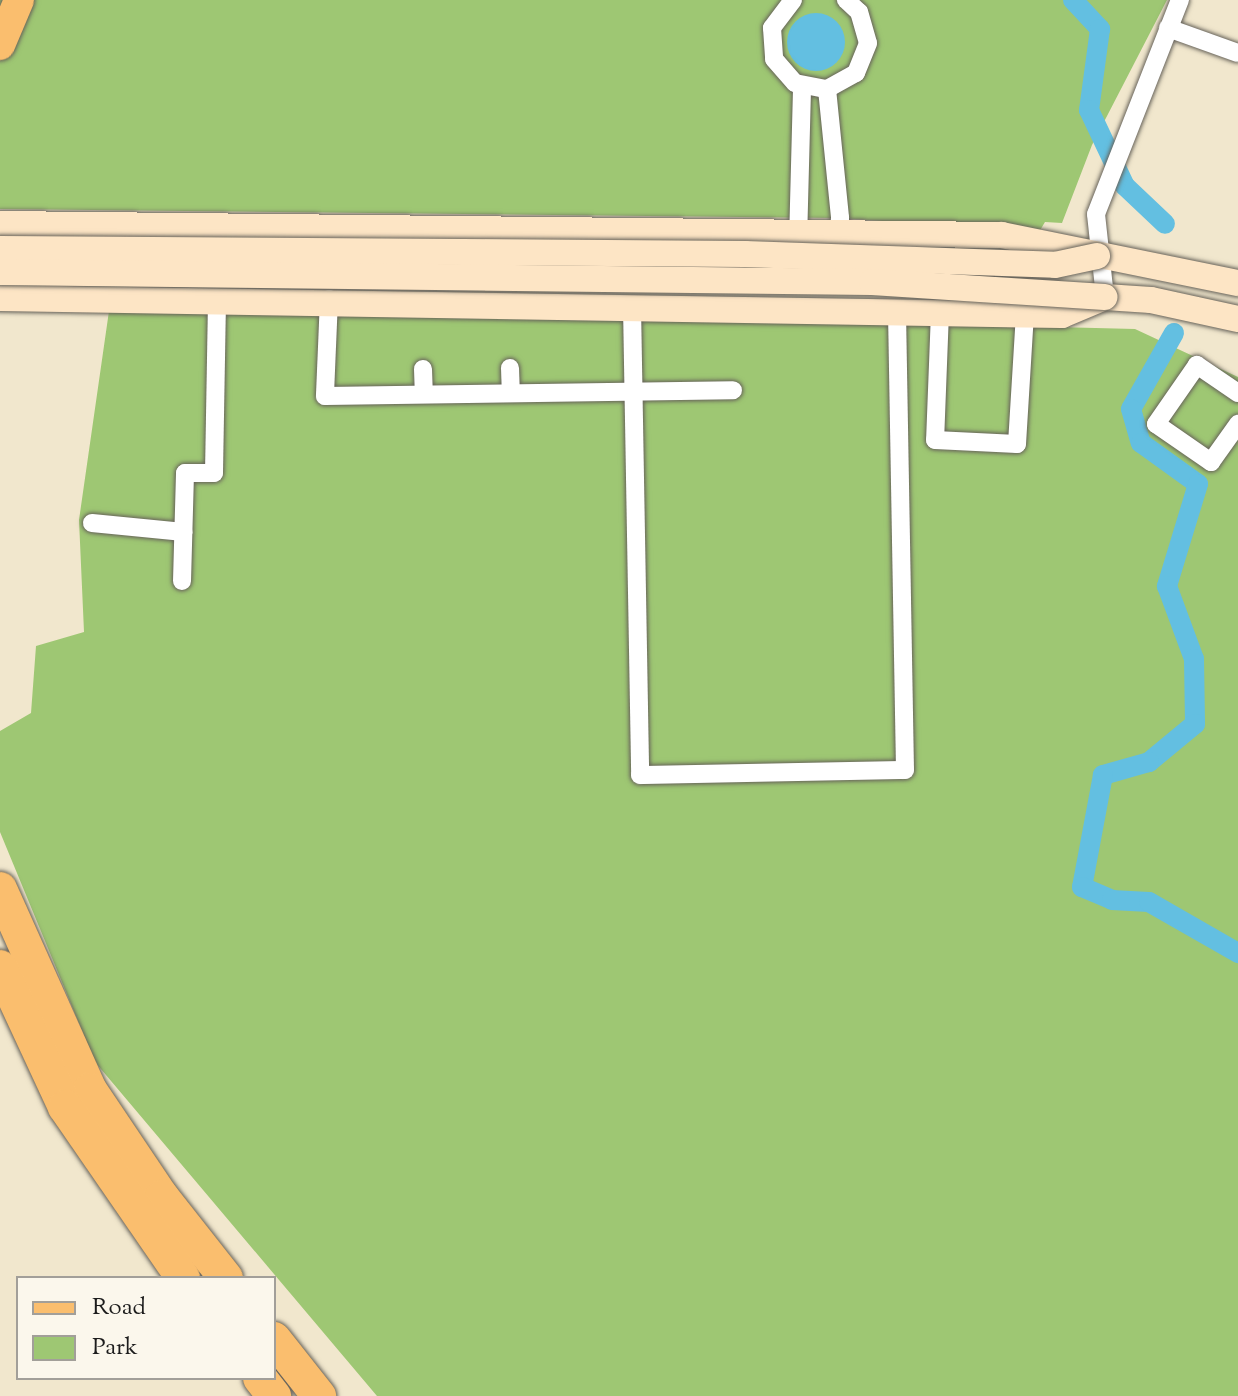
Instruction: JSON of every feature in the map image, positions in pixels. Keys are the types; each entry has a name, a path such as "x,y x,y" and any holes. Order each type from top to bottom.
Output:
{"highway":[{"path":"0,889 90,1090 162,1197 224,1276"},
{"path":"0,967 65,1107 182,1276"},
{"path":"276,1342 319,1396"},
{"path":"262,1380 274,1396"}],"main road":[{"path":"0,45 19,0"},
{"path":"0,224 799,230 1002,235 1238,283"},
{"path":"0,249 745,254 1055,265 1097,256"},
{"path":"0,272 872,282 1151,300 1238,319"},
{"path":"0,298 329,299 1025,315 1073,313 1105,297"}],"street":[{"path":"793,0 778,14 771,44 782,72 802,85 827,89 856,73 868,43 859,12 846,0"},
{"path":"1105,297 1097,256 1096,214 1180,0"},
{"path":"1168,28 1238,53"},
{"path":"794,309 802,85"},
{"path":"827,89 839,231 832,310"},
{"path":"182,581 185,473 214,473 217,298"},
{"path":"329,299 325,396 733,390"},
{"path":"632,306 640,775 905,770 897,310"},
{"path":"940,312 935,440 1017,444 1025,315"},
{"path":"1238,393 1197,365 1156,424 1211,462 1238,424"},
{"path":"510,368 511,393"},
{"path":"423,369 424,394"},
{"path":"92,523 184,532"}],"green space":[{"path":"0,0 1167,0 1092,145 1062,223 1045,222 1039,232 840,218 0,209"},
{"path":"110,304 1135,329 1238,377 1238,1396 377,1396 95,1062 0,832 0,731 31,713 36,646 84,632 79,520"}],"water":[{"path":"816,13 836,22 845,42 836,62 816,71 796,62 787,42 796,22"}],"waterway":[{"path":"1073,0 1100,29 1089,110 1125,186 1165,224"},
{"path":"1174,333 1131,409 1141,443 1198,484 1167,586 1194,659 1195,724 1149,762 1103,775 1082,887 1112,900 1149,902 1238,953"}]}
